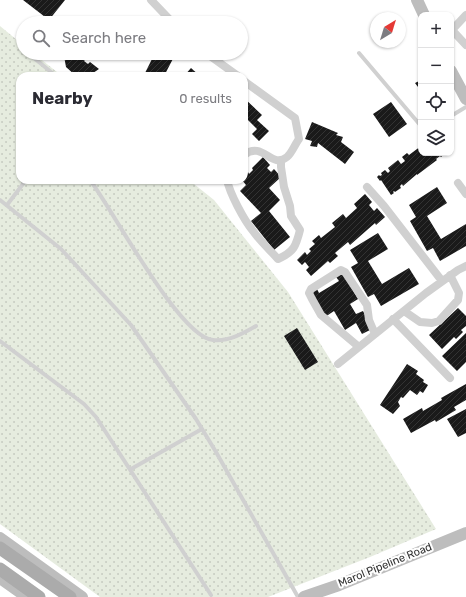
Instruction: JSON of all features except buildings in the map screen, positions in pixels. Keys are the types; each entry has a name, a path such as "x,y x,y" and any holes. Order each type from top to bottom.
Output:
{"main road":[{"path":"0,548 70,597"},
{"path":"0,569 39,597"}],"street":[{"path":"151,0 166,16"},
{"path":"416,0 422,12"},
{"path":"454,28 466,15"},
{"path":"454,34 466,45"},
{"path":"216,60 232,72"},
{"path":"454,77 466,99"},
{"path":"248,84 295,118 299,139 287,157 281,160 276,161 258,150 248,152"},
{"path":"228,184 236,203 252,231 278,259 287,255 296,246 300,230 291,216 290,206 284,187 281,160"},
{"path":"458,183 466,194"},
{"path":"367,187 384,206 442,281"},
{"path":"338,364 442,281 466,266"},
{"path":"359,347 321,315 309,293 311,289 341,270 345,272 367,305 369,320 374,334"},
{"path":"404,311 420,322 432,324 439,321 458,300 459,293 450,275"},
{"path":"393,319 450,378"},
{"name":"Marol Pipeline Road","path":"304,597 338,585 466,533"},
{"path":"0,538 82,597"},
{"path":"0,578 27,597"}],"lane":[{"path":"359,53 418,122"},
{"path":"36,60 51,72"},
{"path":"454,114 466,107"},
{"path":"8,206 23,184"},
{"path":"93,184 125,236 186,323 200,335 212,340 222,340 243,334 256,326"},
{"path":"0,200 61,249 130,325 202,429 298,597"},
{"path":"0,341 84,404 96,417 211,595"},
{"path":"131,469 202,429"}],"shaded area":[{"path":"0,26 16,39 16,60 42,60 57,72 16,72 16,184 194,184 214,200 288,292 436,529 268,597 100,597 0,524"}]}
